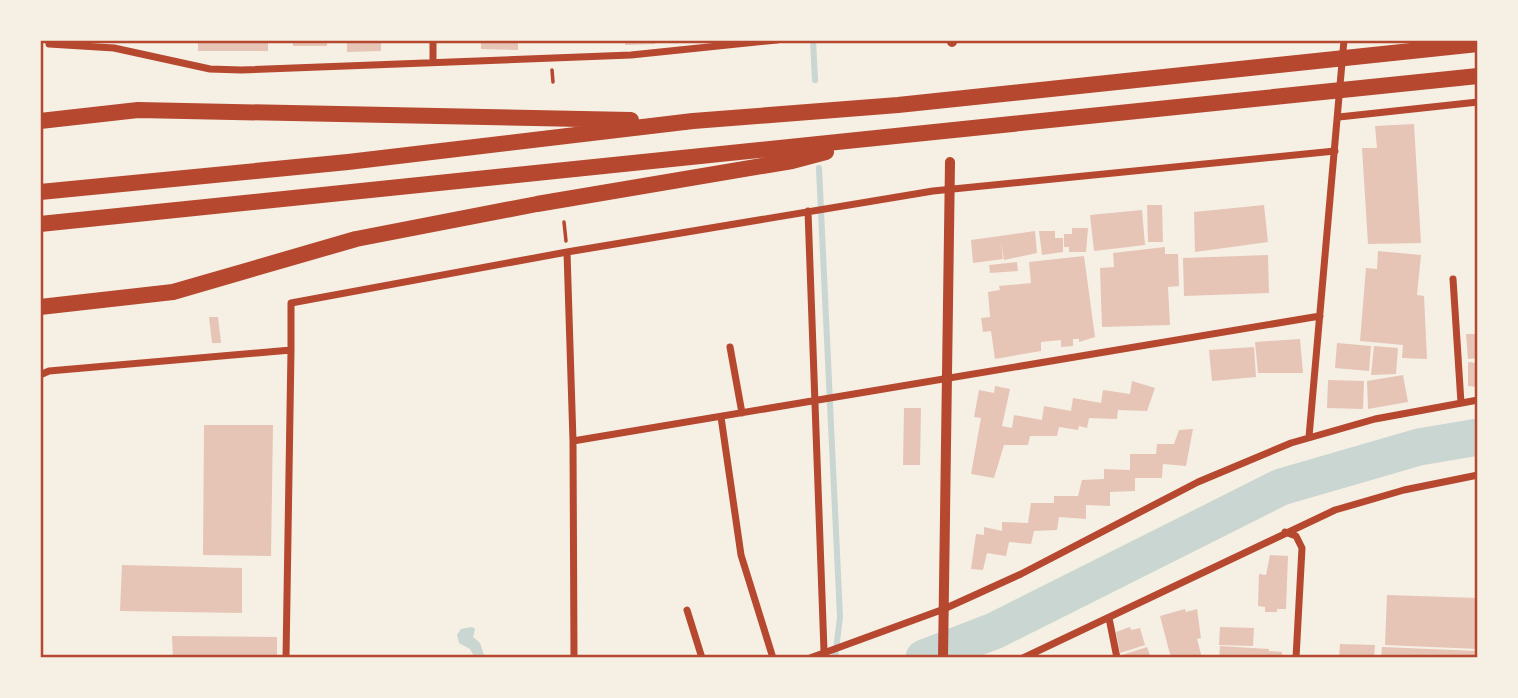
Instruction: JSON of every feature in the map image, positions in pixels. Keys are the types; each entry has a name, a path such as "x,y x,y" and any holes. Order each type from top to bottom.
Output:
{"highway":[{"path":"40,192 348,162 693,121 898,105 1478,44"},
{"path":"40,224 1478,76"},
{"path":"40,121 138,110 693,121"},
{"path":"40,307 173,292 356,239 537,204 792,161 876,139"}],"street":[{"path":"49,40 49,44 114,48 220,69 631,55 777,40"},
{"path":"433,40 433,62"},
{"path":"1309,437 1344,40"},
{"path":"1339,117 1478,102"},
{"path":"286,658 291,303 811,210 950,191 1335,151"},
{"path":"943,658 950,162"},
{"path":"811,210 827,649"},
{"path":"567,252 573,441 574,658"},
{"path":"1453,279 1461,403"},
{"path":"573,441 948,376 1320,316"},
{"path":"730,347 742,413"},
{"path":"40,375 49,371 291,350"},
{"path":"810,658 827,649 943,615 1198,482 1309,437 1375,419 1478,400"},
{"path":"721,417 741,555 773,658"},
{"path":"1023,658 1335,510 1404,490 1478,475"},
{"path":"1284,532 1296,536 1302,548 1296,658"},
{"path":"687,610 702,658"},
{"path":"1109,618 1118,658"}],"shaded area":[{"path":"461,629 475,629 473,637 480,643 485,658 475,658 470,649 459,643 457,635"}],"building":[{"path":"198,40 268,40 268,51 198,51"},
{"path":"293,40 327,40 327,46 293,46"},
{"path":"347,40 381,40 381,51 347,52"},
{"path":"481,40 518,40 518,50 481,49"},
{"path":"625,40 655,40 655,44 625,45"},
{"path":"1414,124 1421,243 1368,244 1362,148 1377,148 1375,126"},
{"path":"1147,205 1162,205 1163,242 1148,242"},
{"path":"1264,205 1268,242 1195,252 1194,212"},
{"path":"1142,210 1145,245 1094,251 1090,215"},
{"path":"1072,228 1088,228 1086,252 1069,252 1069,247 1064,247 1064,234 1072,234"},
{"path":"1035,231 1037,253 1004,260 1001,241 1003,259 973,263 971,240"},
{"path":"1039,231 1055,231 1055,238 1063,238 1063,252 1042,255"},
{"path":"1165,247 1165,254 1178,254 1179,286 1168,287 1170,325 1102,327 1100,268 1114,267 1113,253"},
{"path":"1378,251 1421,255 1417,295 1424,296 1427,359 1402,358 1403,345 1360,341 1366,268 1377,269"},
{"path":"1268,255 1269,293 1184,296 1183,258"},
{"path":"1084,256 1095,337 1079,342 1079,339 1073,339 1073,346 1061,347 1061,340 1041,342 1041,351 995,359 991,331 983,332 981,318 990,317 988,292 1000,290 999,286 1031,283 1029,262"},
{"path":"1017,262 1018,271 990,273 989,265"},
{"path":"209,317 218,317 221,343 212,343"},
{"path":"1466,334 1478,334 1478,358 1468,359"},
{"path":"1300,339 1303,373 1258,373 1255,342"},
{"path":"1337,343 1371,346 1369,371 1335,368"},
{"path":"1374,346 1398,348 1396,374 1371,375"},
{"path":"1254,347 1256,377 1212,381 1209,350"},
{"path":"1468,362 1478,363 1478,387 1468,386"},
{"path":"1403,375 1408,402 1368,409 1367,381"},
{"path":"1328,380 1364,381 1363,409 1327,408"},
{"path":"1132,381 1155,388 1147,411 1118,410 1117,419 1089,418 1087,428 1079,426 1078,430 1059,427 1057,436 1030,436 1028,445 1004,445 994,478 971,474 981,418 974,417 979,390 994,393 995,386 1010,389 1002,426 1012,428 1014,415 1042,420 1044,406 1071,411 1073,398 1101,403 1103,390 1130,394"},
{"path":"904,408 921,408 920,465 903,465"},
{"path":"204,425 273,425 271,556 203,555"},
{"path":"1193,429 1186,466 1163,464 1162,478 1135,478 1135,491 1110,492 1110,506 1086,505 1086,519 1059,517 1057,530 1034,531 1031,544 1009,542 1006,556 987,553 983,570 971,569 976,534 984,535 984,527 1002,531 1002,522 1028,523 1031,503 1054,503 1054,496 1078,496 1082,480 1104,479 1104,469 1130,470 1130,454 1156,454 1157,444 1174,444 1179,430"},
{"path":"1270,555 1288,556 1286,609 1277,609 1277,612 1265,612 1265,607 1258,606 1259,574 1266,575"},
{"path":"122,565 242,568 242,613 120,611"},
{"path":"1387,595 1478,598 1478,649 1385,645"},
{"path":"1185,609 1186,612 1197,609 1201,638 1197,639 1202,658 1171,658 1160,616"},
{"path":"1130,627 1131,630 1140,628 1145,645 1120,653 1116,632"},
{"path":"1220,627 1254,628 1253,646 1219,645"},
{"path":"172,636 277,637 277,658 173,658"},
{"path":"1340,644 1375,645 1374,658 1339,658"},
{"path":"1220,646 1269,649 1282,652 1282,658 1219,658"},
{"path":"1147,647 1151,658 1123,658 1122,655"},
{"path":"1382,647 1478,651 1478,658 1381,658"}],"waterway":[{"path":"813,40 815,80"},
{"path":"819,168 840,617 835,658"},
{"path":"924,658 994,631 1281,487 1419,447 1478,437"}]}
